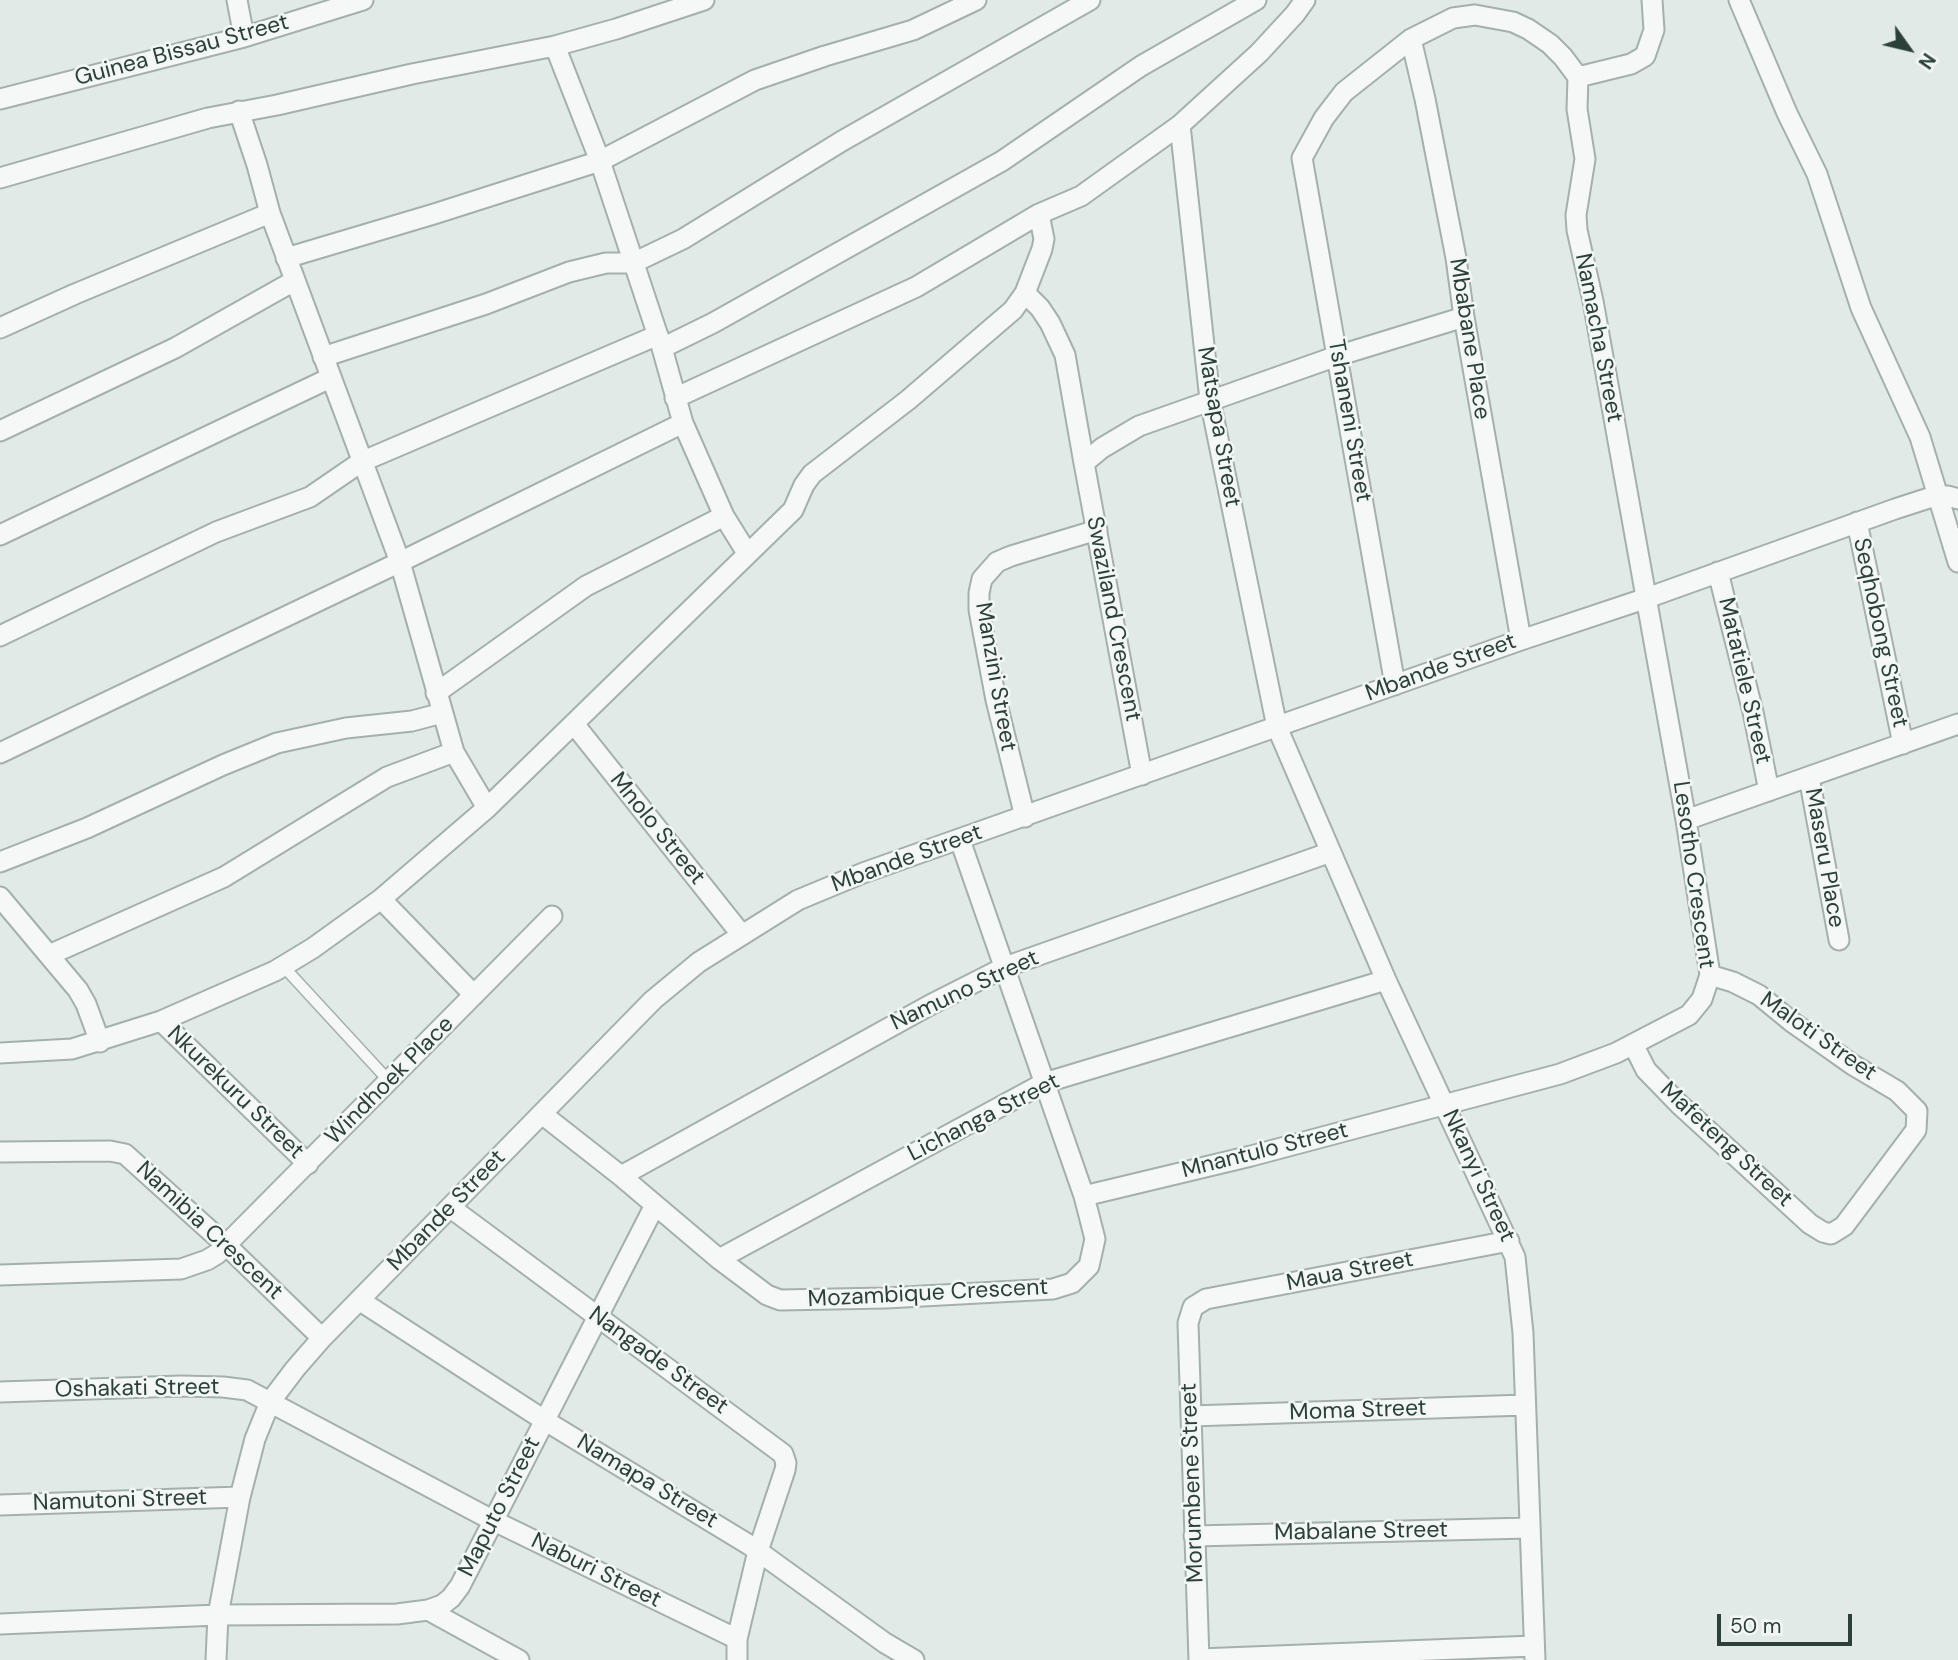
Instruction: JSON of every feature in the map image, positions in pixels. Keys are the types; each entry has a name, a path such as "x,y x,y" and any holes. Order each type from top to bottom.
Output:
{"street":[{"path":"237,0 244,37"},
{"name":"Guinea Bissau Street","path":"0,99 244,37 363,0"},
{"path":"0,178 239,111 555,46 704,0"},
{"path":"286,258 600,161 755,80 912,30 976,0"},
{"path":"323,357 486,304 569,272 606,262 633,263 683,239 842,141 1090,0"},
{"path":"0,636 216,532 310,497 361,462 660,341 713,323 1002,162 1141,66 1256,0"},
{"path":"675,398 916,287 1039,214 1080,196 1180,125 1259,53 1305,0"},
{"path":"1411,39 1453,18 1475,15 1498,17 1528,29 1550,44 1578,77 1631,64 1645,56 1654,30 1652,0"},
{"path":"1740,0 1782,101 1817,174 1861,308 1949,498 1958,562"},
{"name":"Tshaneni Street","path":"1395,685 1302,158 1324,118 1344,92 1411,39"},
{"name":"Mbabane Place","path":"1411,39 1446,204 1521,640"},
{"path":"555,46 600,161 660,341 683,423 723,516 747,553"},
{"name":"Namacha Street","path":"1578,77 1577,109 1585,159 1576,215 1577,230 1593,301 1647,598"},
{"path":"239,111 294,281 400,562 454,752 487,808"},
{"name":"Matsapa Street","path":"1180,125 1210,400 1277,727"},
{"path":"0,328 270,213"},
{"path":"0,1054 72,1049 161,1021 283,967 380,899 487,808 793,510 812,474 908,400 1013,310 1025,293 1044,239 1039,214"},
{"path":"0,431 175,348 294,281"},
{"name":"Swaziland Crescent","path":"1025,293 1050,323 1065,355 1142,775"},
{"path":"1084,463 1102,448 1139,425 1338,356 1464,317"},
{"path":"0,535 330,378"},
{"path":"0,753 683,423"},
{"name":"Mbande Street","path":"216,1660 218,1615 240,1497 255,1439 270,1402 322,1338 359,1300 669,986 699,962 799,900 830,886 1923,499 1949,498"},
{"path":"436,693 586,586 723,516"},
{"name":"Seqhobong Street","path":"1857,522 1903,744"},
{"name":"Manzini Street","path":"1025,817 996,700 979,610 982,579 997,562 1011,556 1097,530"},
{"name":"Matatiele Street","path":"1718,572 1753,712 1769,790"},
{"name":"Lesotho Crescent","path":"1446,1104 1560,1074 1616,1053 1689,1015 1702,999 1710,975 1647,598"},
{"path":"0,862 87,828 277,743 346,728 412,721 442,713"},
{"name":"Mnolo Street","path":"573,724 741,934"},
{"name":"Maseru Place","path":"1686,820 1958,724"},
{"name":"Nkanyi Street","path":"1277,727 1386,979 1509,1241 1518,1273 1534,1653"},
{"path":"49,956 225,877 387,777 454,752"},
{"name":"Maseru Place","path":"1810,776 1839,940"},
{"name":"Mozambique Crescent","path":"542,1114 621,1176 719,1259 767,1295 780,1300 886,1298 1054,1289 1072,1283 1084,1273 1094,1253 1096,1239 1084,1196 960,840"},
{"name":"Namuno Street","path":"621,1176 930,1005 1005,967 1331,852"},
{"path":"380,899 474,995"},
{"path":"1,902 78,990 100,1042"},
{"name":"Windhoek Place","path":"0,1275 181,1269 208,1260 227,1246 552,916"},
{"name":"Maloti Street","path":"1710,975 1733,982 1759,995 1853,1065 1897,1091 1917,1111 1916,1130 1844,1226 1831,1234"},
{"name":"Lichanga Street","path":"719,1259 1044,1083 1386,979"},
{"name":"Nkurekuru Street","path":"161,1021 308,1164"},
{"name":"Mafeteng Street","path":"1633,1044 1646,1070 1679,1104 1810,1224 1831,1234"},
{"name":"Mnantulo Street","path":"1084,1196 1251,1156 1446,1104"},
{"name":"Namibia Crescent","path":"0,1152 110,1151 125,1154 227,1246 322,1338"},
{"name":"Maputo Street","path":"218,1615 397,1614 428,1611 442,1605 456,1593 655,1205"},
{"name":"Nangade Street","path":"451,1208 783,1454 785,1470 758,1551 737,1639 737,1660"},
{"name":"Maua Street","path":"1193,1307 1206,1299 1509,1241"},
{"name":"Namapa Street","path":"359,1300 544,1420 758,1551 885,1643 914,1660"},
{"name":"Morumbene Street","path":"1193,1307 1188,1323 1199,1659"},
{"name":"Oshakati Street","path":"0,1392 222,1387 247,1390 270,1402"},
{"name":"Naburi Street","path":"270,1402 492,1520 737,1639"},
{"name":"Moma Street","path":"1191,1416 1525,1405"},
{"name":"Namutoni Street","path":"0,1505 240,1497"},
{"name":"Mabalane Street","path":"1194,1536 1529,1528"},
{"path":"428,1611 519,1660"},
{"path":"0,1624 218,1615"},
{"path":"1199,1659 1534,1653"}],"lane":[{"path":"283,967 390,1081"}]}
